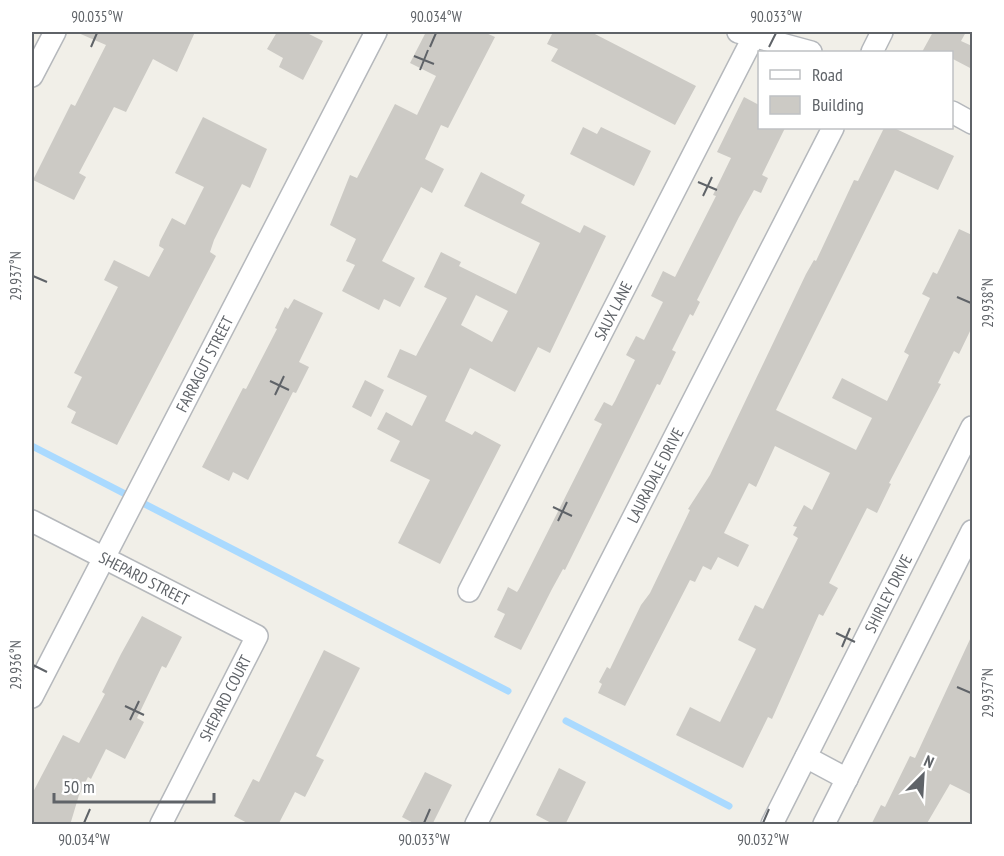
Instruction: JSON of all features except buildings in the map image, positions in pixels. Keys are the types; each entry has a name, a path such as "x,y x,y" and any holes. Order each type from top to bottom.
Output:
{"street":[{"path":"32,76 55,32"},
{"name":"FARRAGUT STREET","path":"32,697 376,32"},
{"path":"872,51 882,32"},
{"path":"749,33 808,51"},
{"name":"SAUX LANE","path":"469,591 749,33"},
{"path":"953,113 972,123"},
{"name":"LAURADALE DRIVE","path":"476,825 832,129"},
{"name":"SHIRLEY DRIVE","path":"772,825 972,427"},
{"name":"SHEPARD STREET","path":"32,521 257,636"},
{"path":"824,825 972,531"},
{"name":"SHEPARD COURT","path":"161,825 257,636"},
{"path":"806,758 847,779"}],"waterway":[{"path":"32,446 508,691"},
{"path":"566,721 729,806"}]}
